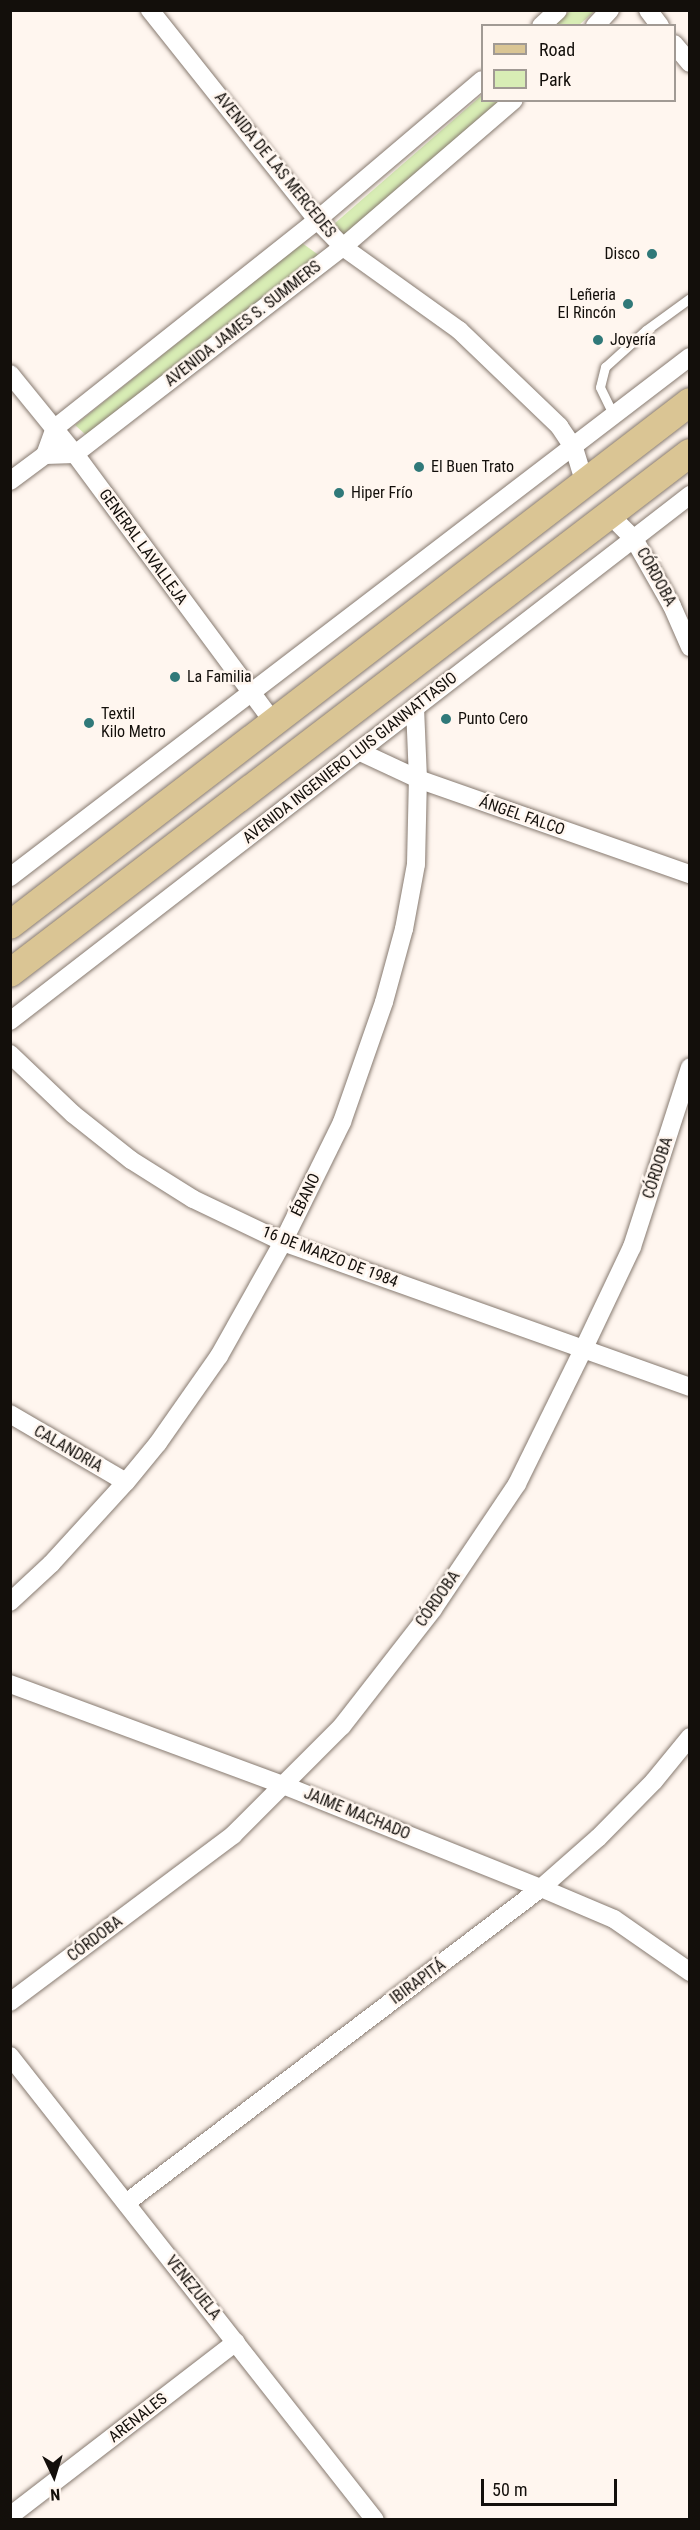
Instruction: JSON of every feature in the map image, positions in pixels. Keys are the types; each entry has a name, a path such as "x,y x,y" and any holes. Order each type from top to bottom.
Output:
{"main road":[{"path":"10,926 690,402"},
{"name":"AVENIDA INGENIERO LUIS GIANNATTASIO","path":"10,973 690,453"}],"street":[{"name":"AVENIDA DE LAS MERCEDES","path":"150,10 317,220 343,247 390,278 459,330 559,426 574,448 585,483"},
{"path":"543,24 558,10"},
{"path":"597,24 610,10"},
{"path":"648,10 658,24"},
{"path":"676,45 690,63"},
{"path":"10,481 45,455 55,428 317,220 481,82"},
{"name":"AVENIDA JAMES S. SUMMERS","path":"75,454 343,247 512,102"},
{"path":"10,877 574,448 690,357"},
{"name":"GENERAL LAVALLEJA","path":"10,374 75,454 251,695 274,723"},
{"path":"45,455 75,454"},
{"name":"AVENIDA INGENIERO LUIS GIANNATTASIO","path":"10,1021 690,495"},
{"name":"CÓRDOBA","path":"610,515 634,539 672,606 690,647"},
{"name":"ÉBANO","path":"10,1602 51,1564 126,1482 158,1443 219,1356 283,1242 342,1122 384,1002 404,929 416,864 418,779 415,707"},
{"name":"ÁNGEL FALCO","path":"358,751 418,779 690,874"},
{"name":"16 DE MARZO DE 1984","path":"10,1054 73,1114 131,1160 193,1199 283,1242 690,1387"},
{"name":"CÓRDOBA","path":"10,2002 233,1835 342,1726 433,1609 517,1484 632,1247 690,1067"},
{"name":"CALANDRIA","path":"10,1414 126,1482"},
{"name":"JAIME MACHADO","path":"10,1684 283,1785 541,1888 614,1920 690,1972"},
{"name":"IBIRAPITÁ","path":"126,2203 541,1888 598,1838 646,1789 690,1737"},
{"name":"VENEZUELA","path":"10,2056 375,2520"},
{"name":"ARENALES","path":"10,2516 236,2342"}],"lane":[{"path":"614,417 600,387 605,367 646,330 690,298"}],"green space":[{"path":"570,11 595,11 580,24 556,24"},
{"path":"481,96 481,102 498,102 345,236 334,224"},
{"path":"302,243 320,256 87,436 75,425"}],"place":[{"name":"Disco","path":"652,254"},
{"name":"Leñeria El Rincón","path":"628,304"},
{"name":"Joyería","path":"598,340"},
{"name":"El Buen Trato","path":"419,467"},
{"name":"Hiper Frío","path":"339,493"},
{"name":"La Familia","path":"175,677"},
{"name":"Punto Cero","path":"446,719"},
{"name":"Textil Kilo Metro","path":"89,723"}]}
